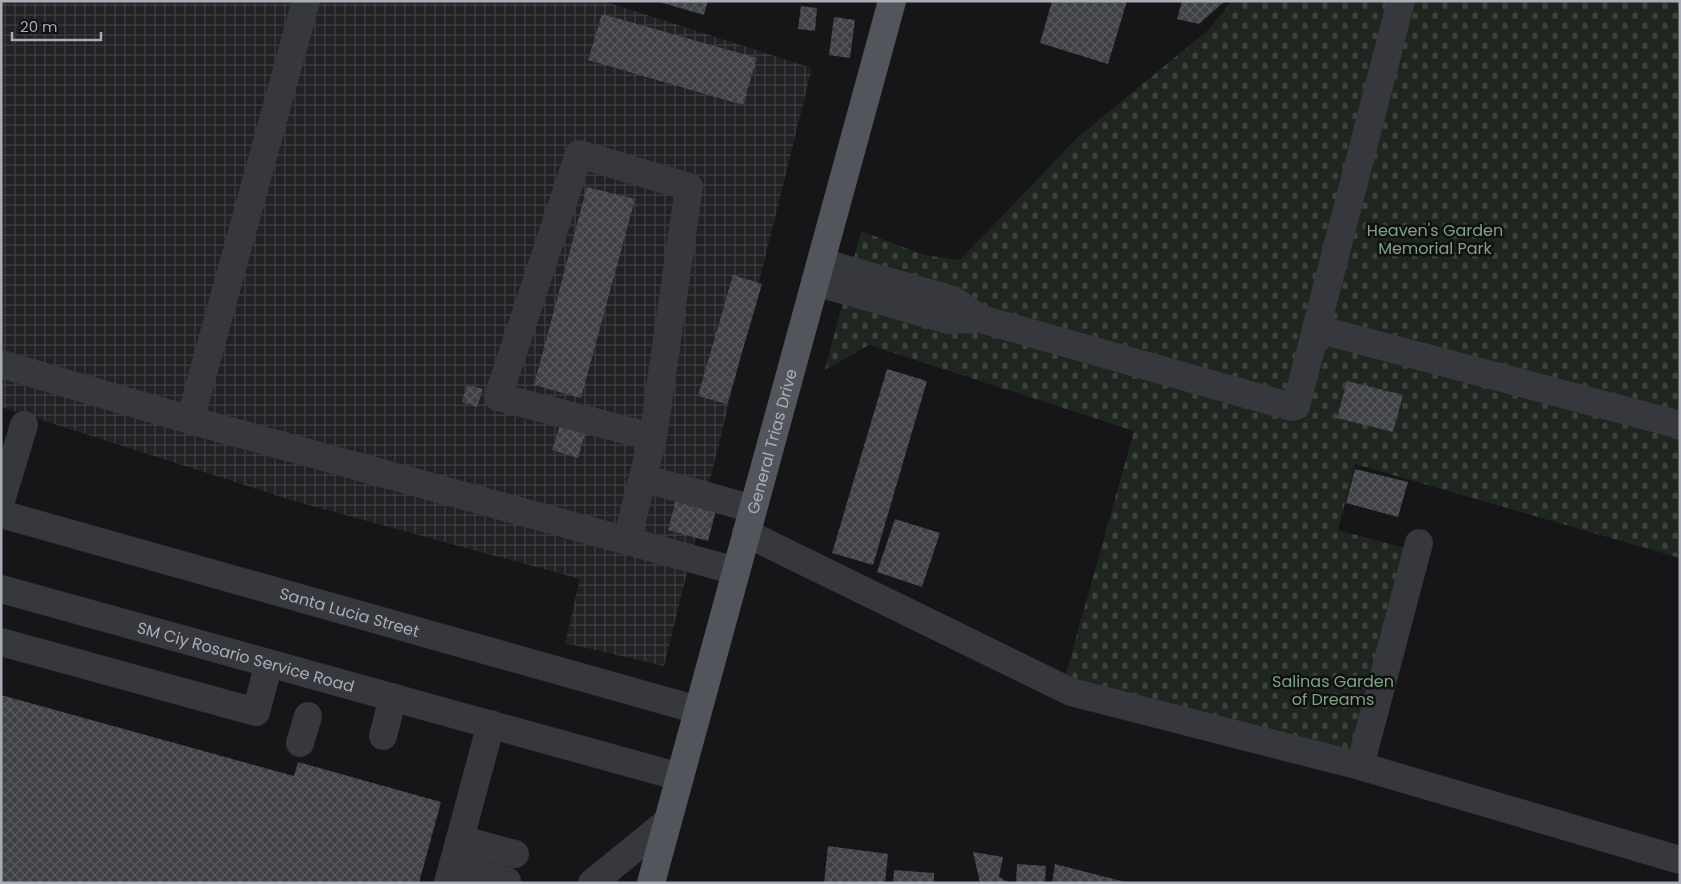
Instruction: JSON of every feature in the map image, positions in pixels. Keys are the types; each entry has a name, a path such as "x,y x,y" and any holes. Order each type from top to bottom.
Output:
{"main road":[{"name":"General Trias Drive","path":"651,883 892,1"}],"street":[{"path":"190,420 306,1"},
{"path":"818,272 953,300 981,318 1292,407 1298,403 1401,1"},
{"path":"627,540 653,437 689,187 579,154 498,397 653,437"},
{"path":"1316,329 1680,425"},
{"path":"1,364 190,420 736,571"},
{"path":"1,501 24,426"},
{"path":"643,478 749,521 1071,692 1360,766 1680,860"},
{"name":"Santa Lucia Street","path":"1,514 698,710"},
{"path":"1360,766 1419,543"},
{"name":"SM Ciy Rosario Service Road","path":"1,589 680,777"},
{"path":"1,642 256,712 269,663"},
{"path":"383,736 394,697"},
{"path":"300,743 308,716"},
{"path":"491,724 450,874 507,881"},
{"path":"592,883 668,821"},
{"path":"460,839 515,854"}],"shaded area":[{"path":"1,1 603,1 812,68 664,666 565,643 580,579 294,501 1,407"}],"green space":[{"name":"Heaven's Garden Memorial Park","path":"1232,1 1680,1 1680,558 1355,464 1338,530 1409,549 1355,752 1065,677 1134,431 869,345 825,370 861,231 924,255 960,260 1077,138 1208,30"}],"building":[{"path":"656,1 708,1 704,15"},
{"path":"1052,1 1127,1 1108,64 1040,43"},
{"path":"1182,1 1225,1 1199,24 1177,19"},
{"path":"801,6 817,8 815,31 798,29"},
{"path":"602,14 757,58 743,105 588,60"},
{"path":"834,17 855,20 850,58 829,55"},
{"path":"587,187 635,199 581,398 534,385"},
{"path":"733,275 762,284 727,404 698,396"},
{"path":"887,369 927,381 873,565 832,553"},
{"path":"1347,381 1403,395 1393,432 1337,418"},
{"path":"467,385 483,389 477,407 462,402"},
{"path":"561,422 586,430 578,458 552,450"},
{"path":"1355,469 1408,482 1398,517 1346,503"},
{"path":"676,500 716,510 708,541 668,530"},
{"path":"895,519 940,533 922,587 877,572"},
{"path":"1,695 294,776 298,762 441,802 419,883 1,883"},
{"path":"828,846 888,854 885,883 824,883"},
{"path":"973,852 1003,857 999,877 1010,883 980,883"},
{"path":"1017,864 1046,866 1045,883 1016,883"},
{"path":"1055,864 1125,882 1125,883 1052,883"},
{"path":"894,870 934,873 934,883 893,883"}],"park label":[{"name":"Salinas Garden of Dreams","path":"1333,690"}]}
